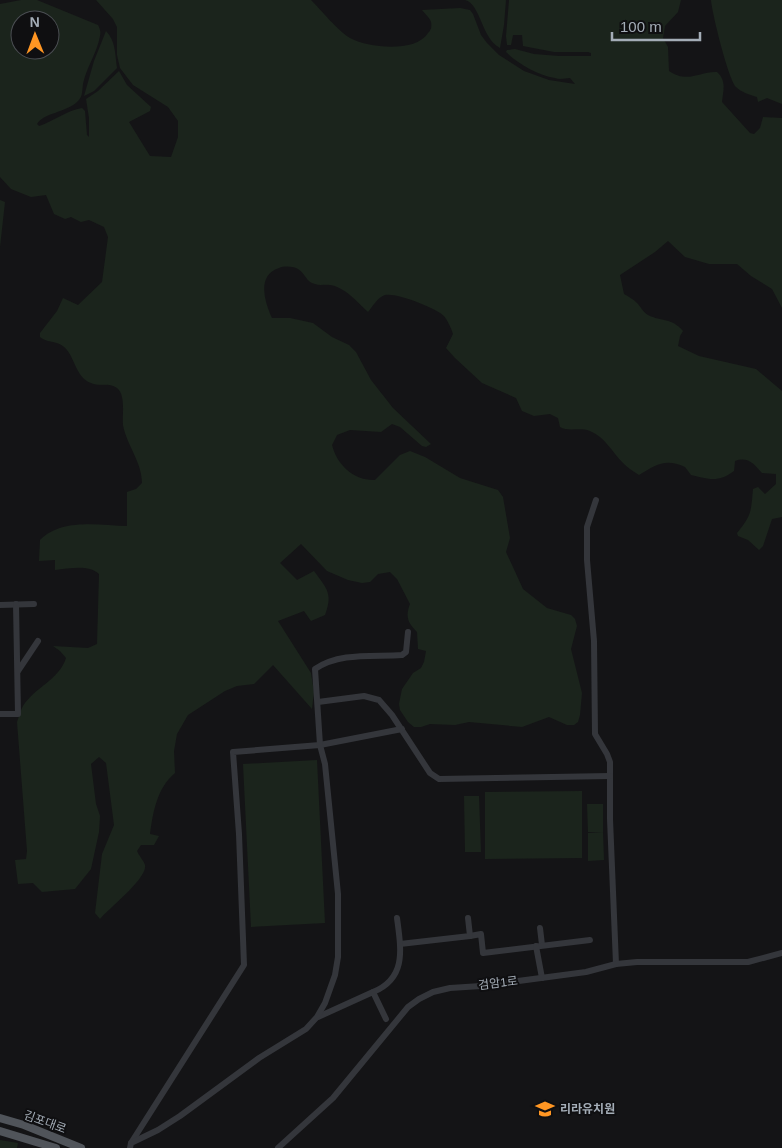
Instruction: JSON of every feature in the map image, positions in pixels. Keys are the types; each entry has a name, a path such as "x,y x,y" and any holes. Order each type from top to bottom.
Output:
{"main road":[{"name":"김포대로","path":"0,1118 81,1148"},
{"name":"김포대로","path":"0,1131 56,1148"}],"street":[{"path":"596,500 587,527 587,552 594,648 595,734 610,762 616,964"},
{"path":"0,714 18,714 16,604"},
{"path":"0,605 34,604"},
{"path":"130,1146 180,1116 237,1074 306,1029 317,1018 325,1003 335,975 338,957 338,894 325,764 320,745 315,669 321,665 349,656 402,655 406,652 408,632"},
{"path":"18,671 38,641"},
{"path":"318,702 364,696 380,700 402,729 430,773 438,779 610,776"},
{"path":"130,1146 244,965 233,752 320,745 402,729"},
{"path":"317,1018 385,987 399,966 400,944 397,918"},
{"path":"468,918 470,936"},
{"path":"540,928 539,946 542,978"},
{"path":"400,944 481,934 483,952 590,940"},
{"name":"검암1로","path":"278,1148 333,1098 408,1007 433,992 450,988 586,972 616,964 637,962 748,962 782,953"},
{"path":"373,992 386,1019"}],"shaded area":[{"path":"21,0 37,0 98,25 100,29 99,42 84,78 80,98 73,105 44,117 37,124 39,126 82,108 85,111 87,135 89,137 86,99 98,91 119,71 127,85 151,107 150,111 129,122 150,156 171,157 178,137 178,121 168,107 133,85 120,68 117,55 117,27 113,19 96,0 311,0 335,26 350,38 368,44 391,47 413,44 422,39 431,30 431,22 422,10 460,8 470,10 481,35 499,55 524,71 549,80 575,84 570,78 557,79 535,72 516,61 506,52 507,50 515,49 534,54 591,56 591,53 588,52 554,52 523,46 522,35 513,35 511,45 507,45 509,0 681,0 678,12 665,26 663,38 668,47 669,71 676,75 688,77 717,72 723,83 722,102 750,133 754,134 760,128 763,117 782,118 782,308 772,289 751,276 737,264 709,264 685,257 668,241 620,275 624,294 646,314 670,322 683,331 678,346 699,356 756,369 782,391 782,517 772,519 763,546 759,550 748,540 738,536 737,533 746,522 750,512 753,489 758,487 765,494 776,484 776,474 762,473 747,460 740,460 735,461 734,471 718,479 691,475 685,467 672,463 661,464 639,475 625,465 604,441 590,431 560,427 558,418 550,414 534,416 522,411 516,398 482,383 446,348 453,334 447,320 440,313 416,301 390,295 380,298 368,312 335,286 312,283 296,268 279,268 267,277 264,290 272,318 290,318 313,323 332,337 349,345 356,352 371,380 393,408 431,444 426,447 422,446 400,427 392,424 381,432 350,430 337,435 332,445 342,465 353,475 367,480 375,480 400,455 410,451 425,457 460,478 498,490 503,497 510,538 506,552 523,589 547,608 571,615 575,619 577,626 571,649 582,693 578,722 574,725 567,725 549,717 522,727 469,722 455,725 430,724 414,727 400,710 399,704 402,689 413,673 421,668 426,651 418,649 417,632 411,626 408,616 410,604 397,579 390,572 378,574 370,582 362,583 348,580 327,571 301,544 280,563 297,580 314,571 327,591 328,601 325,615 311,621 304,611 278,621 311,673 314,692 312,709 273,665 254,684 237,686 225,691 188,715 177,734 174,751 175,773 164,786 154,809 150,834 159,836 154,845 141,845 137,851 145,865 144,871 134,885 100,919 95,913 102,854 114,825 106,763 99,757 91,764 96,804 100,816 99,832 91,869 75,889 42,892 33,883 18,884 15,860 26,859 27,851 17,722 23,706 53,678 63,665 66,658 53,646 88,648 97,644 99,574 84,568 55,570 55,560 39,561 40,540 59,528 81,524 127,526 127,492 136,489 142,483 140,468 123,425 123,400 120,391 114,386 94,384 86,381 79,373 70,354 64,347 40,337 40,333 57,311 63,298 78,305 102,282 108,237 104,227 89,220 81,222 71,217 65,219 54,214 46,195 31,197 11,189 0,177 0,4"},
{"path":"465,0 506,0 500,48 489,37 475,8"},
{"path":"711,0 782,0 782,104 767,98 758,102 757,97 743,92 736,87 725,59"},
{"path":"106,31 113,44 117,68 94,91 84,96 94,61"},
{"path":"0,200 5,202 0,247"},
{"path":"317,760 325,923 251,927 243,764"},
{"path":"582,791 582,858 485,859 485,792"},
{"path":"464,796 479,796 481,852 465,852"},
{"path":"587,804 603,804 603,832 588,832"},
{"path":"603,832 604,860 588,861 588,833"},
{"path":"0,1140 18,1143 17,1148 0,1148"}],"place":[{"name":"리라유치원","path":"545,1109"}]}
